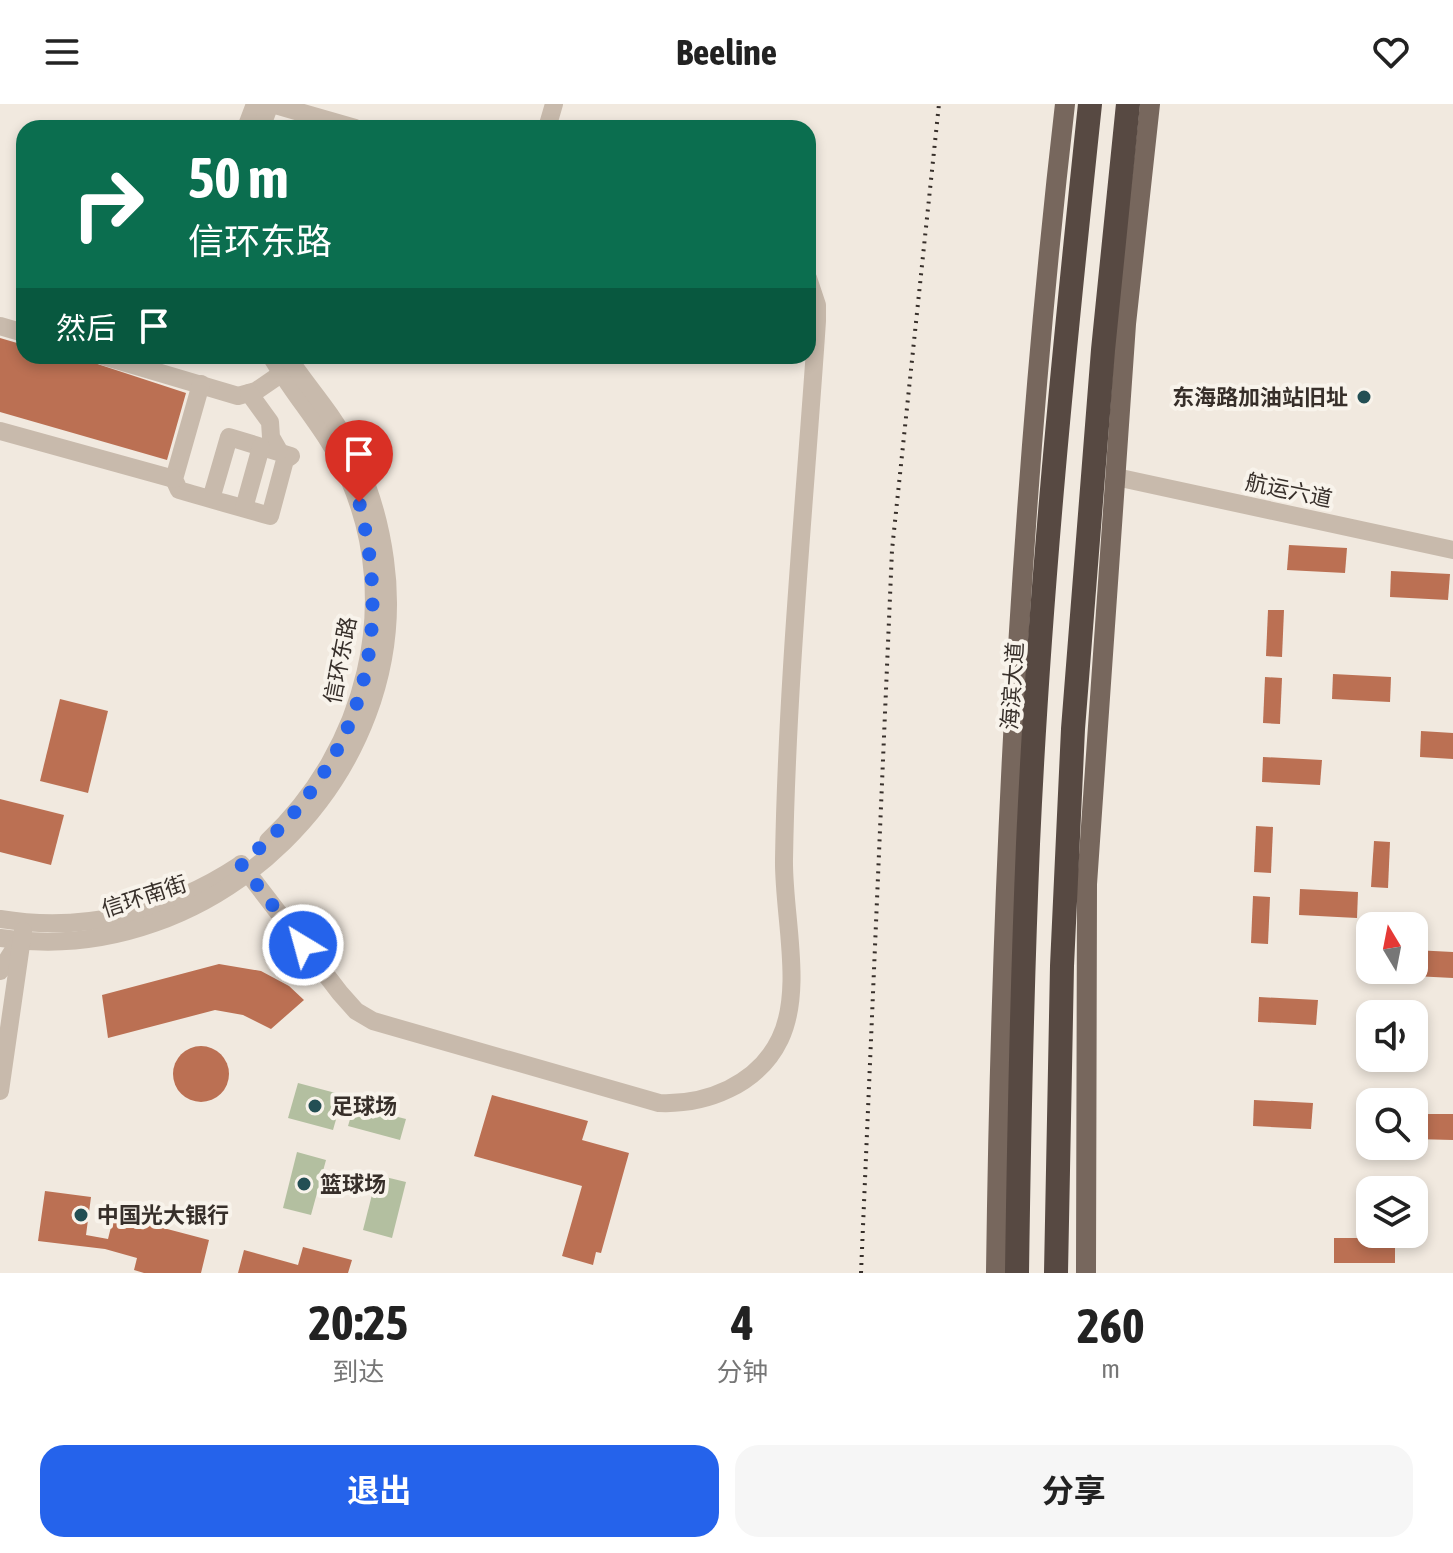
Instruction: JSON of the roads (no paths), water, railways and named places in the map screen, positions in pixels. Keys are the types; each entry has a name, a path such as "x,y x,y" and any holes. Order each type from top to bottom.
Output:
{"highway":[{"name":"海滨大道","path":"1017,1273 1028,844 1035,717 1067,321 1090,104"},
{"path":"1056,1273 1062,966 1073,729 1103,350 1128,104"}],"main road":[{"path":"996,1273 1008,803 1030,472 1065,104"},
{"path":"1086,1273 1087,884 1126,324 1150,104"}],"street":[{"path":"271,104 327,120"},
{"path":"816,302 816,336"},
{"path":"131,364 238,396 249,393 287,365"},
{"path":"245,868 340,993 356,1011 373,1021 659,1103 701,1101 732,1088 755,1071 781,1038 791,980 784,862 786,796 814,364"},
{"name":"信环东路","path":"245,868 307,820 350,756 373,701 387,620 385,560 371,497 343,437 287,365"},
{"path":"201,384 174,479 179,490 270,516 285,460 291,456 229,437 211,499"},
{"path":"244,508 270,449 271,437 270,422 249,393"},
{"path":"0,431 174,479"},
{"name":"航运六道","path":"1116,477 1453,550"},
{"name":"信环南街","path":"2,919 12,938 62,932 113,934 162,921 203,902 245,868"},
{"path":"14,985 25,962 62,932"},
{"path":"0,971 12,938"},
{"path":"0,1091 14,985 12,938"}],"railway":[{"path":"861,1273 892,550 939,104"}],"place":[{"name":"东海路加油站旧址","path":"1364,397"},
{"name":"足球场","path":"315,1106"},
{"name":"篮球场","path":"304,1184"},
{"name":"中国光大银行","path":"81,1215"}]}
